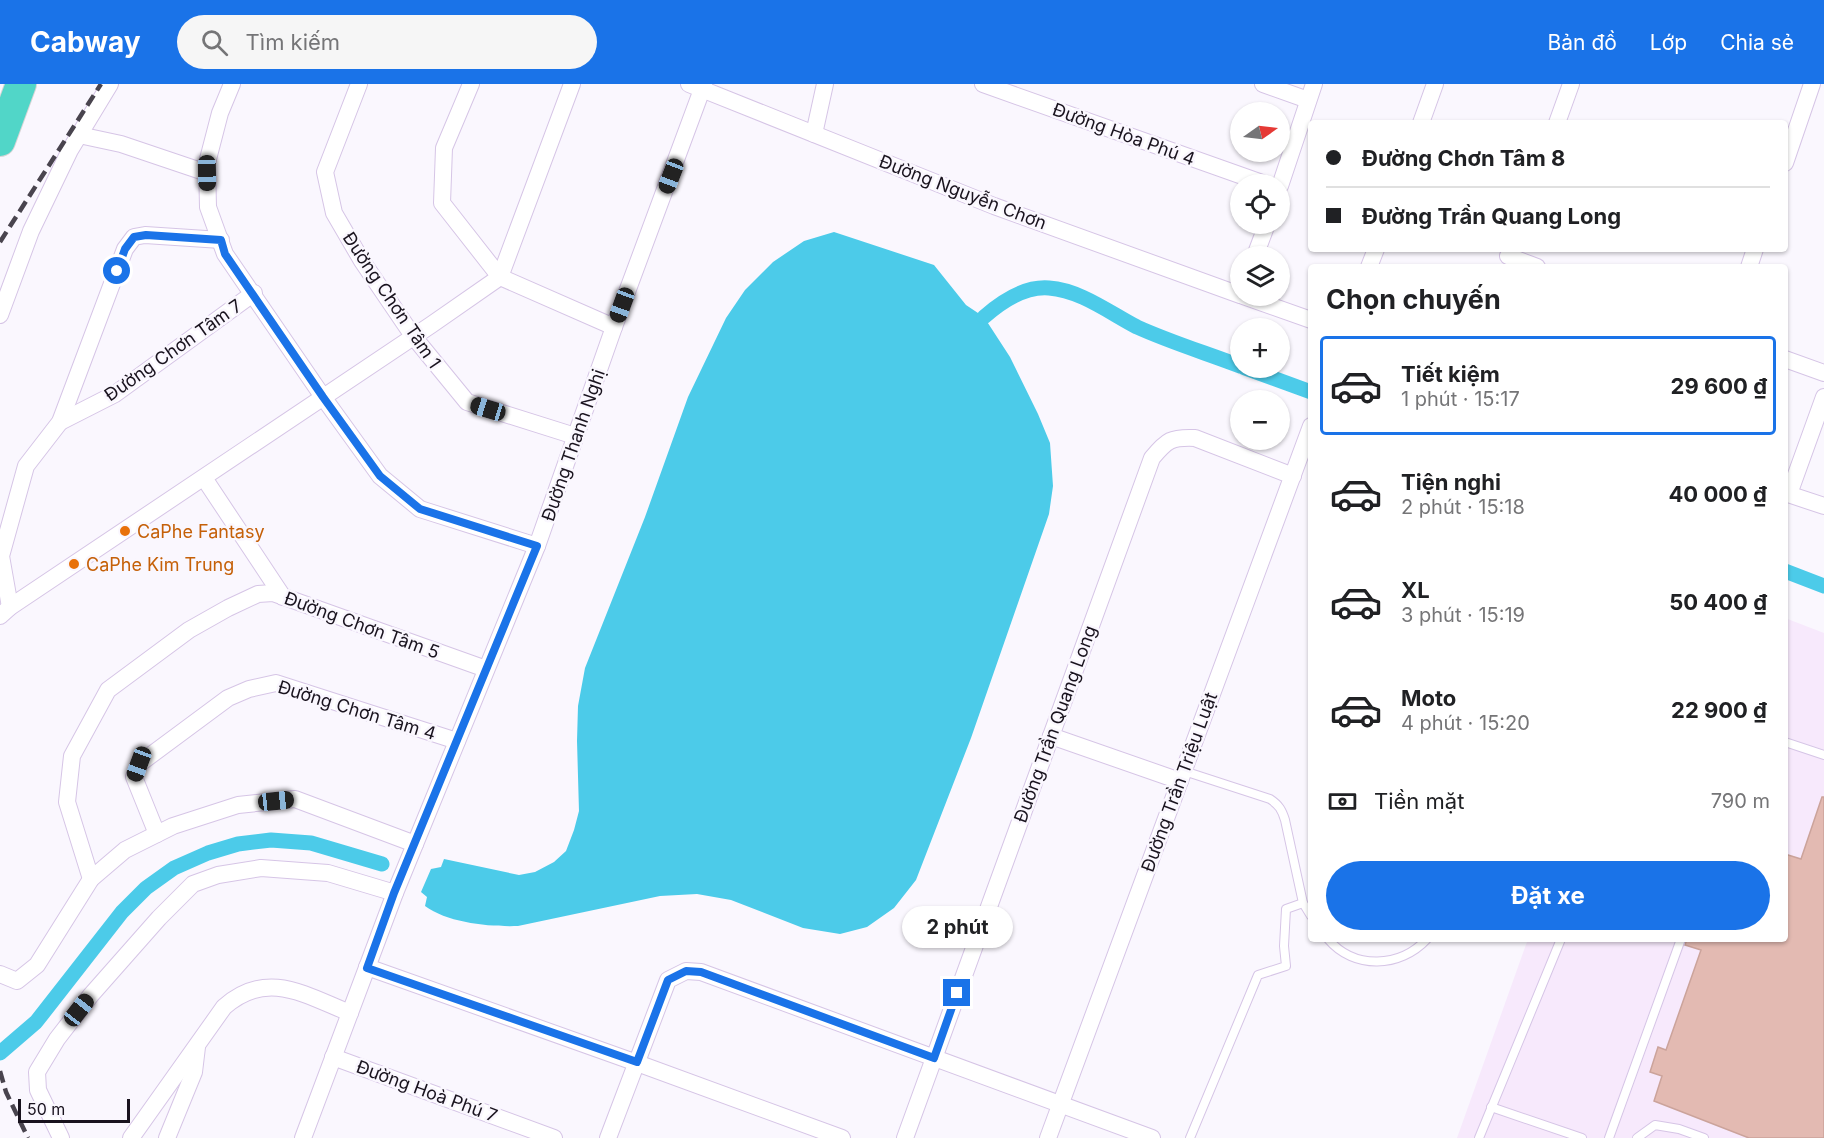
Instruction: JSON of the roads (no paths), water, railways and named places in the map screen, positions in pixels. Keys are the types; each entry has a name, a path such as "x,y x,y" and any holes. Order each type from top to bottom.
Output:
{"highway":[{"path":"0,141 21,84"}],"street":[{"path":"0,315 31,231 70,150 110,84"},
{"path":"232,84 220,113 207,163 208,207 225,254 380,476 420,509 537,546"},
{"name":"Đường Chơn Tâm 1","path":"359,84 325,172 334,213 362,261 413,336 467,402 576,436"},
{"path":"471,84 444,148 442,202 500,276 614,327"},
{"path":"221,240 146,235 134,237 125,249 60,422 26,466 1,556 5,611 500,276 573,84"},
{"path":"814,134 825,84"},
{"name":"Đường Hòa Phú 4","path":"983,84 1237,174"},
{"path":"1263,84 1308,100"},
{"path":"1284,174 1314,84"},
{"path":"1421,120 1435,84"},
{"path":"1558,120 1570,84"},
{"path":"1788,154 1812,84"},
{"name":"Đường Nguyễn Chơn","path":"699,86 994,206 1230,291"},
{"name":"Đường Thanh Nghị","path":"303,1138 394,893 537,546 699,86"},
{"path":"79,135 122,144 207,173"},
{"path":"1508,257 1528,264"},
{"name":"Đường Chơn Tâm 7","path":"60,422 115,394 254,293"},
{"name":"Đường Nguyễn Chơn","path":"1272,306 1308,319"},
{"path":"1788,360 1824,373"},
{"path":"1788,490 1824,397"},
{"name":"Đường Trần Triệu Luật","path":"1048,1138 1308,434"},
{"name":"Đường Trần Quang Long","path":"905,1138 1152,458 1166,441 1180,437 1195,438 1293,476"},
{"path":"204,478 284,597"},
{"path":"1788,493 1824,506"},
{"name":"Đường Chơn Tâm 5","path":"91,879 67,801 72,756 108,690 189,630 228,608 258,594 273,593 486,669"},
{"name":"Đường Chơn Tâm 4","path":"157,834 134,777 139,764 228,698 249,689 276,683 457,741"},
{"path":"1051,736 1182,776"},
{"path":"0,974 17,981 37,965 91,879 125,850 173,825 238,805 295,800 415,844"},
{"path":"61,1138 38,1090 37,1072 57,1039 91,995 159,918 193,884 218,875 261,868 328,873 394,893"},
{"path":"367,968 637,1062 842,1138"},
{"path":"608,1138 668,980 686,971 701,972 1152,1138"},
{"path":"131,1138 224,1007 235,997 258,989 281,986 350,1013"},
{"path":"167,1138 194,1072 197,1046"},
{"name":"Đường Hoà Phú 7","path":"333,1057 554,1138"}],"lane":[{"path":"1788,743 1824,755"},
{"path":"1182,776 1270,799 1277,804 1285,820 1303,903 1308,911"},
{"path":"1190,1138 1258,975 1286,966 1284,946 1286,909 1303,903"},
{"path":"1332,942 1348,955 1369,962 1388,962 1405,956 1423,942"},
{"path":"1479,1138 1560,942"},
{"path":"1609,1138 1680,942"},
{"path":"1491,1107 1582,1138"},
{"path":"1637,1138 1654,1125 1679,1129 1704,1138"}],"water":[{"path":"834,232 934,265 966,305 984,317 1010,357 1050,443 1053,486 1049,514 971,738 916,880 894,908 867,927 840,934 803,928 731,900 697,894 660,896 518,926 470,923 434,912 425,906 427,897 421,892 431,869 441,867 444,859 519,875 535,872 554,862 566,851 579,811 578,706 585,668 645,517 688,397 726,318 745,290 773,262 804,241"}],"waterway":[{"path":"984,317 1022,292 1040,288 1061,290 1094,303 1137,327 1230,362"},
{"path":"1272,378 1308,391"},
{"path":"1788,572 1824,586"},
{"path":"0,1053 36,1022 122,912 146,888 174,868 208,853 238,844 271,840 311,843 382,864"}],"railway":[{"path":"0,242 101,84"},
{"path":"0,1071 6,1092 28,1138"}],"place":[{"name":"CaPhe Fantasy","path":"125,531"},
{"name":"CaPhe Kim Trung","path":"74,564"}]}
